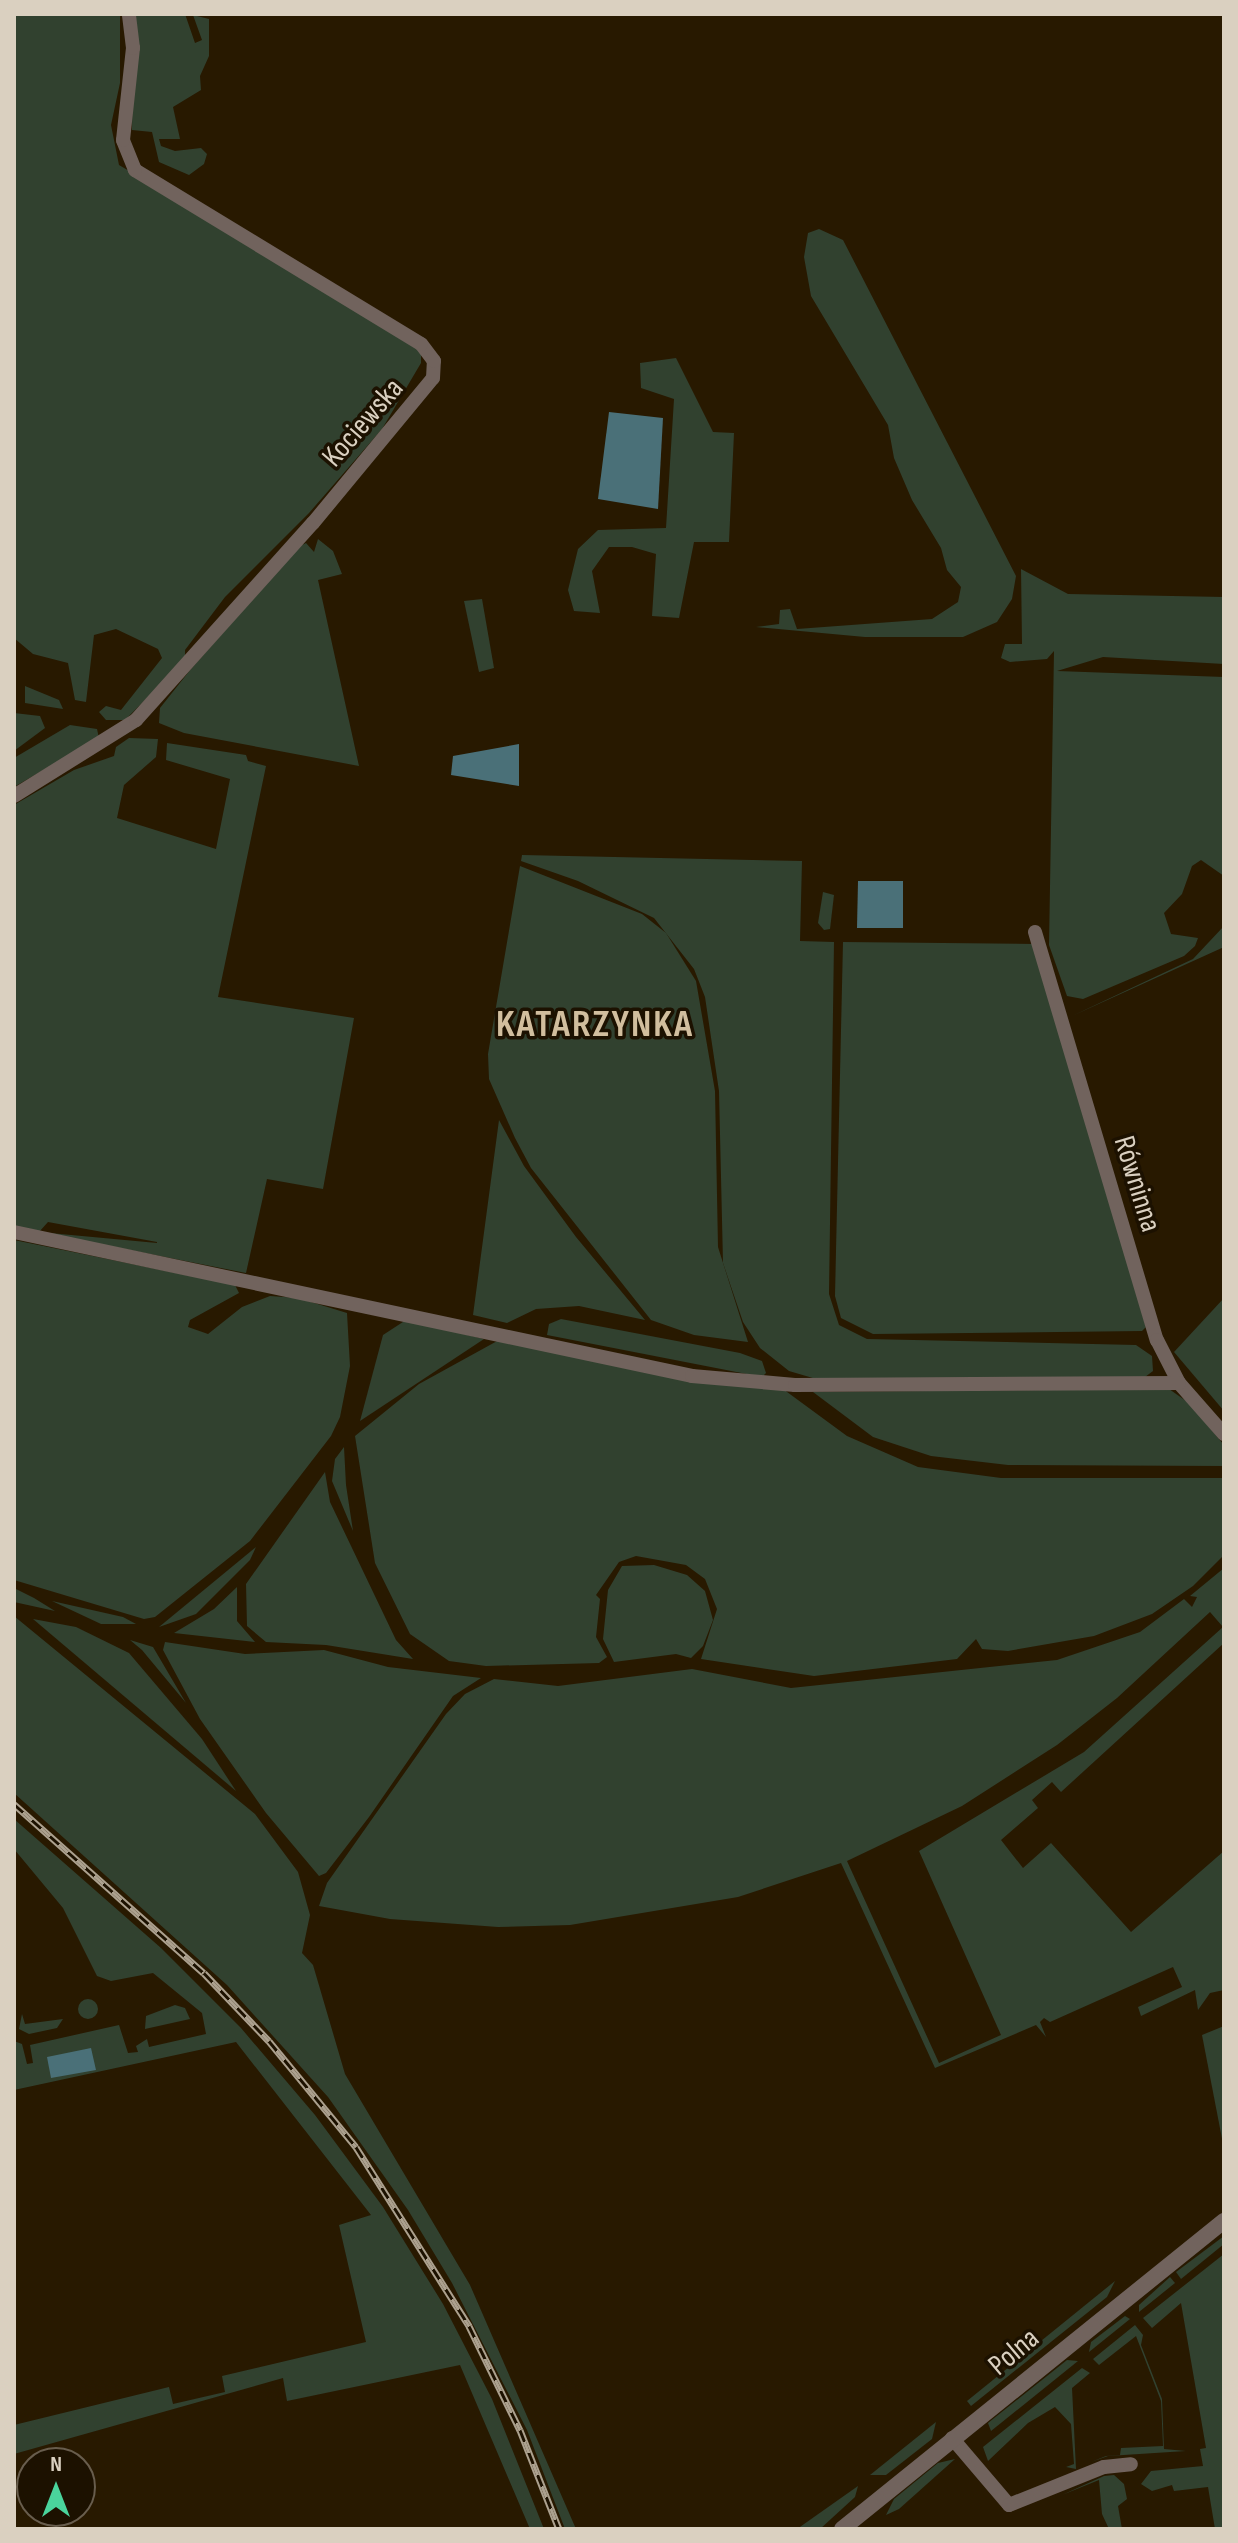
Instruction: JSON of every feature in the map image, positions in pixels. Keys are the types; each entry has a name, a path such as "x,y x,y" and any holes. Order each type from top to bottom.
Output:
{"street":[{"name":"Kociewska","path":"14,796 97,749 143,714 427,389 435,368 431,354 411,337 135,170 123,140 133,48 129,14"},
{"name":"Równinna","path":"1035,932 1157,1340 1179,1383 1224,1434"},
{"path":"14,1232 692,1376 795,1385 1179,1383"},
{"name":"Polna","path":"842,2529 1224,2221"},
{"path":"952,2438 1009,2505 1104,2467 1131,2464"}],"green space":[{"path":"14,14 120,14 120,83 111,125 119,165 421,343 421,363 382,429 309,513 225,597 185,650 185,660 125,720 106,720 99,712 106,706 121,710 162,658 158,649 116,629 94,635 86,702 75,700 68,663 33,654 14,638"},
{"path":"133,14 185,14 195,43 202,40 193,15 209,19 209,56 200,76 201,90 173,107 180,139 159,139 161,146 175,151 201,148 207,154 204,164 189,175 159,162 152,132 132,130"},
{"path":"819,229 843,240 1016,576 1012,599 997,622 963,637 865,637 756,627 779,624 780,610 790,609 797,629 932,619 958,602 961,587 947,570 941,548 912,500 894,458 888,425 811,296 804,257 808,233"},
{"path":"676,358 713,432 734,433 729,542 694,542 679,618 652,616 656,554 632,547 609,547 592,571 600,613 574,611 568,590 578,549 598,530 666,528 674,399 641,388 640,363"},
{"path":"318,539 333,551 342,574 318,580 359,766 184,733 159,723 160,708 191,669 300,546 306,543 314,552"},
{"path":"1021,569 1068,594 1224,597 1224,664 1103,657 1057,671 1224,677 1224,876 1201,860 1192,866 1182,894 1164,913 1171,934 1198,938 1195,946 1184,956 1083,999 1067,996 1049,945 1054,651 1047,659 1010,662 1001,658 1005,644 1022,644"},
{"path":"482,599 494,668 479,672 464,601"},
{"path":"25,686 59,700 63,709 25,703"},
{"path":"14,713 40,716 45,728 14,751"},
{"path":"70,725 97,729 99,738 14,787 14,758"},
{"path":"129,738 158,739 156,757 124,785 117,818 216,849 230,779 166,760 167,743 246,755 248,761 266,766 218,997 354,1018 323,1189 267,1179 246,1273 39,1232 14,1227 14,805 74,770 114,756 116,747","holes":["48,1222 157,1242 157,1243 39,1232"]},
{"path":"522,855 802,861 800,941 834,942 829,1294 839,1325 867,1339 1136,1345 1152,1356 1153,1371 1145,1377 823,1381 789,1371 760,1348 743,1322 723,1263 719,1091 705,997 694,969 654,918 578,881 521,861"},
{"path":"520,866 642,914 666,933 696,981 715,1091 718,1247 748,1342 694,1335 651,1320 531,1168 515,1138 489,1079 488,1054"},
{"path":"823,892 834,895 830,929 824,930 818,923"},
{"path":"1224,926 1224,947 1072,1016 1193,959"},
{"path":"843,942 1036,944 1146,1327 1142,1331 873,1334 841,1318 835,1296"},
{"path":"499,1120 524,1166 576,1237 645,1320 579,1306 536,1309 507,1323 473,1315"},
{"path":"14,1240 235,1285 239,1293 190,1320 188,1327 208,1334 242,1307 270,1296 298,1298 347,1313 350,1366 340,1417 331,1436 250,1541 155,1617 144,1619 14,1580"},
{"path":"1224,1298 1224,1411 1174,1352"},
{"path":"561,1319 740,1353 762,1361 766,1373 762,1377 547,1335 549,1324"},
{"path":"406,1320 484,1339 360,1421 383,1335"},
{"path":"499,1340 783,1389 847,1436 918,1467 1001,1478 1224,1478 1224,1555 1193,1586 1152,1614 1094,1636 1008,1651 982,1649 976,1639 957,1659 814,1676 701,1659 717,1609 705,1579 686,1565 636,1556 619,1562 596,1595 600,1599 596,1637 607,1657 599,1663 486,1666 449,1661 410,1634 375,1563 355,1436 419,1384"},
{"path":"1169,1389 1189,1403 1224,1445 1224,1466 1008,1465 931,1456 873,1437 813,1392"},
{"path":"344,1447 353,1531 332,1481 335,1459"},
{"path":"325,1472 330,1502 396,1640 413,1659 326,1645 266,1642 247,1626 246,1584"},
{"path":"256,1547 250,1560 196,1614 159,1627"},
{"path":"654,1565 687,1575 705,1591 713,1620 703,1646 691,1658 676,1654 614,1662 603,1639 608,1590 622,1566"},
{"path":"1224,1568 1224,1643 1061,1792 1052,1782 1032,1800 1038,1808 1001,1840 1023,1868 1051,1843 1131,1932 1224,1851 1224,1990 1210,1993 1198,2010 1195,1990 1141,2016 1138,2007 1182,1987 1173,1967 1050,2022 1044,2018 1040,2022 1046,2037 1036,2025 935,2068 841,1863 738,1897 570,1925 498,1927 390,1919 319,1906 327,1883 446,1714 465,1694 494,1679 558,1686 692,1669 791,1688 1057,1660 1140,1632 1184,1599 1192,1607 1197,1597 1190,1596","holes":["1210,1612 1223,1627 1084,1752 919,1851 1001,2035 939,2063 847,1861 962,1806 1057,1745 1117,1698"]},
{"path":"237,1587 237,1621 255,1642 174,1633 214,1609"},
{"path":"14,1588 34,1598 55,1611 14,1602"},
{"path":"52,1601 123,1617 136,1624 101,1624"},
{"path":"14,1616 255,1814 298,1872 310,1915 302,1953 313,1965 345,2074 470,2285 576,2529 565,2529 527,2430 452,2283 408,2210 328,2097 227,1985 14,1793"},
{"path":"33,1619 76,1627 129,1653 202,1739 236,1791"},
{"path":"130,1640 153,1647 186,1703 142,1650"},
{"path":"165,1642 245,1654 324,1650 388,1667 481,1678 453,1696 369,1817 326,1873 319,1876 266,1813 200,1719 163,1650"},
{"path":"14,1819 161,1948 241,2028 315,2115 383,2207 443,2304 492,2399 544,2529 530,2529 460,2365 287,2401 283,2378 39,2447 16,2447 14,2454 14,2425 169,2387 173,2404 225,2392 222,2376 366,2342 339,2225 371,2215 236,2042 14,2090 14,2041 22,2044 27,2064 33,2063 30,2045 119,2025 128,2053 138,2052 136,2046 147,2039 149,2047 206,2034 202,2013 153,1973 111,1981 97,1976 63,1908 14,1849"},
{"path":"84,1999 92,1999 98,2009 92,2019 84,2019 78,2013 78,2005"},
{"path":"175,2005 185,2008 190,2019 145,2029 146,2016"},
{"path":"22,2014 25,2024 63,2019 57,2028 29,2034 19,2029"},
{"path":"1224,2026 1224,2149 1202,2035"},
{"path":"1224,2236 1224,2244 1181,2279 1176,2272"},
{"path":"1224,2254 1224,2529 1215,2529 1208,2487 1174,2491 1172,2485 1152,2491 1141,2484 1151,2471 1203,2466 1200,2449 1206,2448 1181,2303 1152,2328 1143,2318"},
{"path":"1170,2277 1175,2283 1139,2312 1139,2305"},
{"path":"1115,2281 1107,2297 971,2406 967,2401"},
{"path":"1125,2316 1130,2319 1089,2352 1091,2342"},
{"path":"1135,2325 1143,2335 1141,2345 1162,2399 1164,2449 1186,2451 1108,2456 1091,2462 1106,2456 1120,2455 1121,2448 1163,2446 1161,2401 1136,2336 1099,2365 1093,2359"},
{"path":"1067,2360 1078,2361 991,2431 988,2423"},
{"path":"1082,2368 1090,2373 1072,2388 1076,2469 1066,2467 1074,2464 1071,2424 1055,2407 1028,2423 988,2461 983,2447"},
{"path":"936,2422 932,2439 886,2475 870,2475"},
{"path":"955,2459 899,2509 886,2515 894,2499 938,2463"},
{"path":"1114,2475 1124,2484 1127,2499 1118,2506 1122,2529 1109,2529 1102,2514 1099,2480 1062,2495 1104,2476"},
{"path":"858,2486 855,2497 820,2529 797,2529"}],"water":[{"path":"609,412 663,418 658,509 598,499"},
{"path":"519,744 519,786 451,775 453,756"},
{"path":"858,881 903,881 903,928 857,928"},
{"path":"91,2048 96,2070 51,2078 47,2057"}],"railway":[{"path":"14,1804 204,1973 269,2041 356,2147 469,2326 520,2430 559,2529"}],"district":[{"name":"KATARZYNKA","path":"595,1025"}]}
